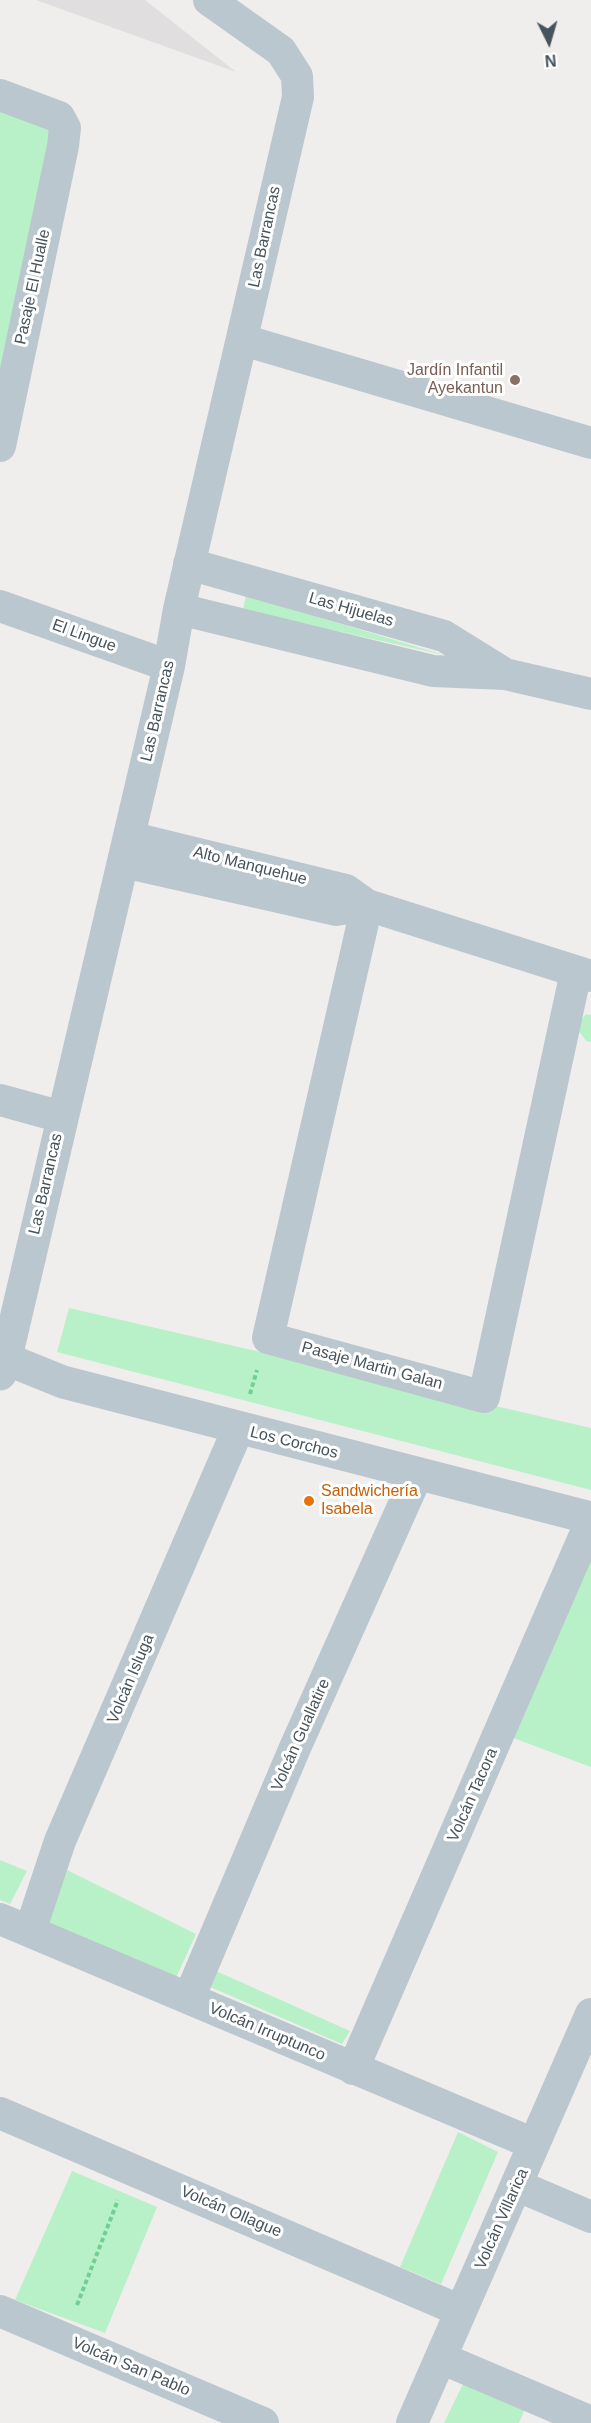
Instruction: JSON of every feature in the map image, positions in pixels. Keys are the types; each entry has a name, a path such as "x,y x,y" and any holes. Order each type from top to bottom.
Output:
{"street":[{"name":"Las Barrancas","path":"2,1363 169,666 189,564 298,97 297,76 281,51 209,0"},
{"name":"Pasaje El Hualle","path":"0,95 59,117 64,128 63,146 0,446"},
{"path":"243,340 591,443"},
{"name":"Las Hijuelas","path":"189,564 444,636 505,674"},
{"name":"El Lingue","path":"0,606 169,666"},
{"name":"Las Hijuelas","path":"179,609 433,671 505,674 591,694"},
{"name":"Alto Manquehue","path":"126,849 346,890 367,905 583,974"},
{"path":"268,1338 367,905"},
{"name":"Pasaje Martin Galan","path":"268,1338 484,1397 583,974"},
{"path":"0,1100 62,1117"},
{"name":"Los Corchos","path":"2,1363 238,1429 591,1519"},
{"name":"Volcán Isluga","path":"30,1932 60,1841 238,1429"},
{"name":"Volcán Guallatire","path":"189,1998 294,1750 417,1475"},
{"name":"Volcán Tacora","path":"353,2069 591,1519"},
{"name":"Volcán Irruptunco","path":"0,1919 534,2144"},
{"name":"Volcán Villarica","path":"412,2423 591,2014"},
{"name":"Volcán Ollague","path":"0,2113 461,2311"},
{"path":"516,2185 591,2217"},
{"name":"Volcán San Pablo","path":"0,2311 263,2423"},
{"path":"441,2358 591,2422"}],"path":[{"path":"238,1429 268,1338"},
{"path":"64,2339 130,2168"}],"shaded area":[{"path":"36,0 145,0 236,72"}],"green space":[{"path":"0,106 58,128 0,392"},
{"path":"246,595 444,655 243,610"},
{"path":"586,1014 591,1015 591,1042 586,1041 576,1027"},
{"path":"69,1308 591,1428 591,1490 57,1352"},
{"path":"591,1553 591,1767 508,1736"},
{"path":"0,1860 27,1871 10,1904 0,1900"},
{"path":"63,1868 196,1934 175,1980 42,1920"},
{"path":"216,1971 350,2031 342,2044 208,1986"},
{"path":"458,2132 498,2152 441,2284 400,2267"},
{"path":"72,2171 157,2207 105,2333 15,2300"},
{"path":"463,2384 525,2409 519,2423 444,2423"}],"place":[{"name":"Jardín Infantil Ayekantun","path":"515,380"},
{"name":"Sandwichería Isabela","path":"309,1501"}]}
